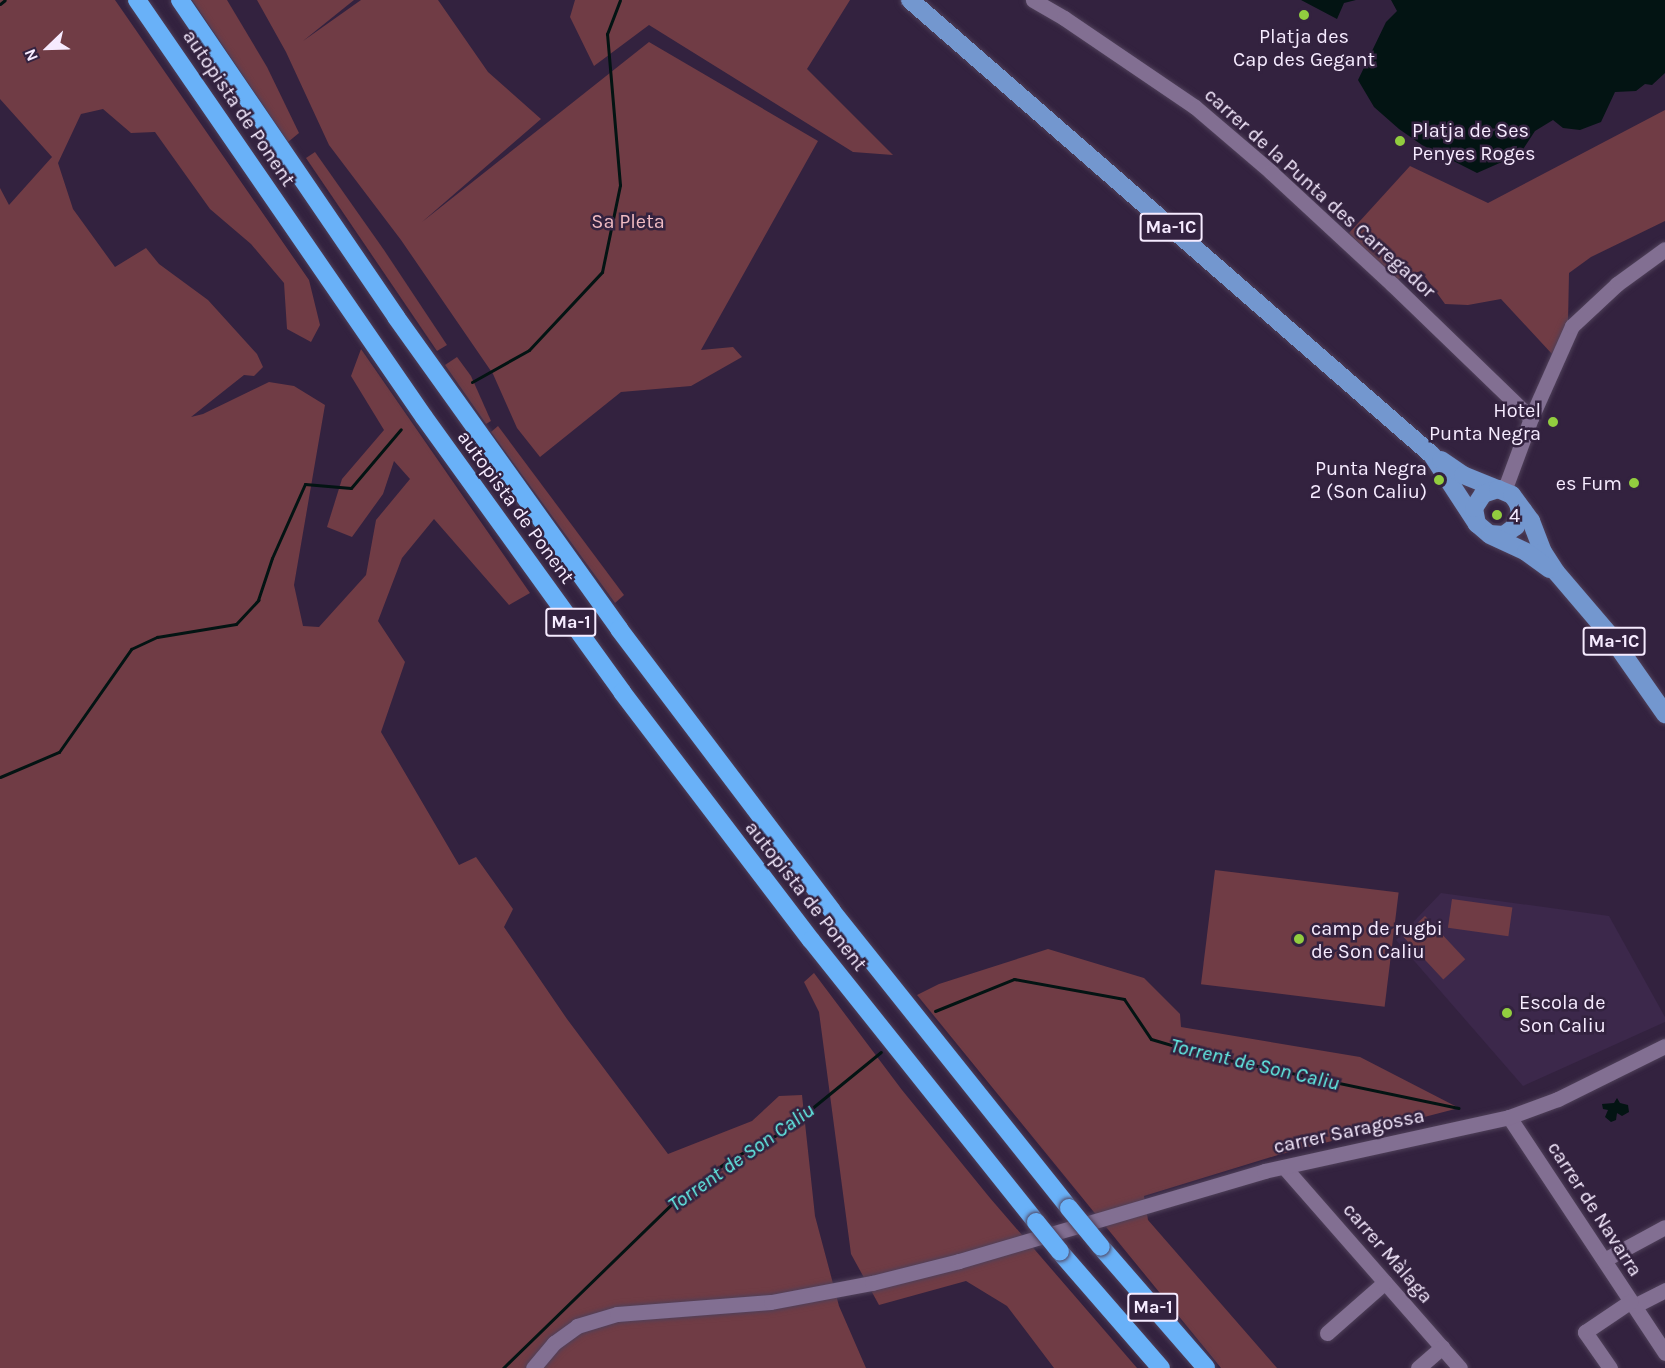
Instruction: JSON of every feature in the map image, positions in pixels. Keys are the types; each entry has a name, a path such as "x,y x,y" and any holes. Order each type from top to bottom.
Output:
{"highway":[{"name":"autopista de Ponent","path":"137,0 424,417 610,676 1035,1231"},
{"name":"autopista de Ponent","path":"180,0 458,405 625,637 826,903 1069,1208 1206,1368"},
{"name":"Ma-1","path":"1035,1231 1060,1252 1161,1368"}],"main road":[{"name":"Ma-1C","path":"910,0 1432,455 1464,475 1501,490 1518,504 1531,521 1543,552 1556,572 1609,634 1665,714"},
{"name":"Ma-1C","path":"1432,455 1483,529 1526,552 1556,572"},
{"path":"1501,490 1490,490 1477,500 1474,516 1483,529 1496,536 1511,531 1519,519 1518,504"}],"street":[{"name":"carrer de la Punta des Carregador","path":"1033,0 1064,18 1195,107 1271,172 1392,284 1531,418"},
{"path":"1501,490 1572,326 1617,284 1665,249"},
{"name":"carrer Saragossa","path":"533,1368 554,1343 577,1326 616,1314 771,1302 872,1283 1035,1231 1132,1208 1284,1167 1509,1117 1558,1099 1665,1046"},
{"name":"carrer de Navarra","path":"1509,1117 1665,1353"},
{"name":"carrer Màlaga","path":"1284,1167 1460,1368"},
{"path":"1604,1260 1665,1227"},
{"path":"1327,1333 1385,1282"},
{"path":"1610,1368 1585,1332 1632,1304 1665,1290"},
{"path":"1418,1368 1442,1347"}],"shaded area":[{"path":"1301,0 1356,0 1344,3 1337,19"},
{"path":"1391,0 1665,0 1665,73 1652,85 1645,84 1636,91 1615,92 1601,122 1580,130 1563,128 1553,120 1535,131 1520,154 1477,173 1422,145 1399,129 1374,107 1358,80 1386,22 1397,11"},
{"name":"Escola de Son Caliu","path":"1441,893 1609,916 1665,1017 1665,1022 1523,1086 1396,940"},
{"path":"1617,1098 1620,1103 1628,1105 1629,1112 1622,1116 1617,1113 1616,1120 1611,1122 1605,1117 1608,1110 1603,1109 1602,1104 1614,1103"}],"green space":[{"path":"0,0 115,0 309,280 320,325 311,342 287,329 284,283 251,244 210,209 155,132 131,133 103,109 81,114 58,163 73,209 115,267 146,248 159,264 208,300 257,354 263,367 254,376 244,375 191,417 203,414 269,382 294,386 325,405 294,585 303,626 319,627 366,575 376,520 410,479 394,461 383,494 352,537 327,527 342,479 384,430 351,376 361,349 530,593 509,605 434,519 402,558 378,621 405,662 381,732 459,865 476,857 513,909 504,927 567,1019 668,1154 752,1121 779,1096 802,1095 815,1216 839,1306 866,1368 0,1368 0,188 9,205 52,157 0,99"},
{"path":"192,0 227,0 267,67 299,133 288,142"},
{"name":"Sa Pleta","path":"257,0 354,0 303,41 361,0 438,0 488,72 541,119 422,222 649,42 818,141 701,350 733,347 742,357 691,386 621,392 540,457 517,428 493,374 401,240 329,145 286,52"},
{"path":"575,0 850,0 807,69 893,155 853,152 649,25 594,66 570,17"},
{"path":"1665,110 1665,221 1591,257 1569,273 1568,322 1552,354 1501,299 1468,305 1445,304 1421,271 1395,280 1349,233 1410,166 1488,203"},
{"path":"315,152 447,345 437,351 306,158"},
{"path":"457,357 471,376 491,421 486,424 445,365"},
{"path":"498,426 624,595 615,603 491,432"},
{"name":"camp de rugbi de Son Caliu","path":"1215,870 1399,893 1385,1007 1201,984"},
{"path":"1452,899 1512,907 1508,936 1448,928"},
{"path":"1425,916 1465,959 1443,980 1403,936"},
{"path":"1048,949 1144,978 1180,1014 1181,1027 1360,1057 1459,1108 1278,1155 1144,1196 1148,1220 1277,1368 1221,1368 917,995 939,984"},
{"path":"814,973 902,1090 990,1198 1137,1368 1054,1368 1007,1306 966,1281 879,1305 851,1254 819,1012 804,982"}],"waterway":[{"path":"0,4 5,0"},
{"path":"472,382 529,350 602,272 620,185 607,34 620,0"},
{"path":"0,777 59,752 131,649 157,637 236,624 258,600 272,558 305,484 351,488 401,429"},
{"name":"Torrent de Son Caliu","path":"935,1011 1014,979 1124,999 1151,1039 1205,1055 1459,1108"},
{"name":"Torrent de Son Caliu","path":"503,1368 678,1198 729,1160 784,1131 881,1052"}],"place":[{"name":"Platja des Cap des Gegant","path":"1304,15"},
{"name":"Platja de Ses Penyes Roges","path":"1400,141"},
{"name":"Hotel Punta Negra","path":"1553,422"},
{"name":"Punta Negra 2 (Son Caliu)","path":"1439,480"},
{"name":"es Fum","path":"1634,483"},
{"name":"4","path":"1497,515"},
{"name":"camp de rugbi de Son Caliu","path":"1299,939"},
{"name":"Escola de Son Caliu","path":"1507,1013"}]}
